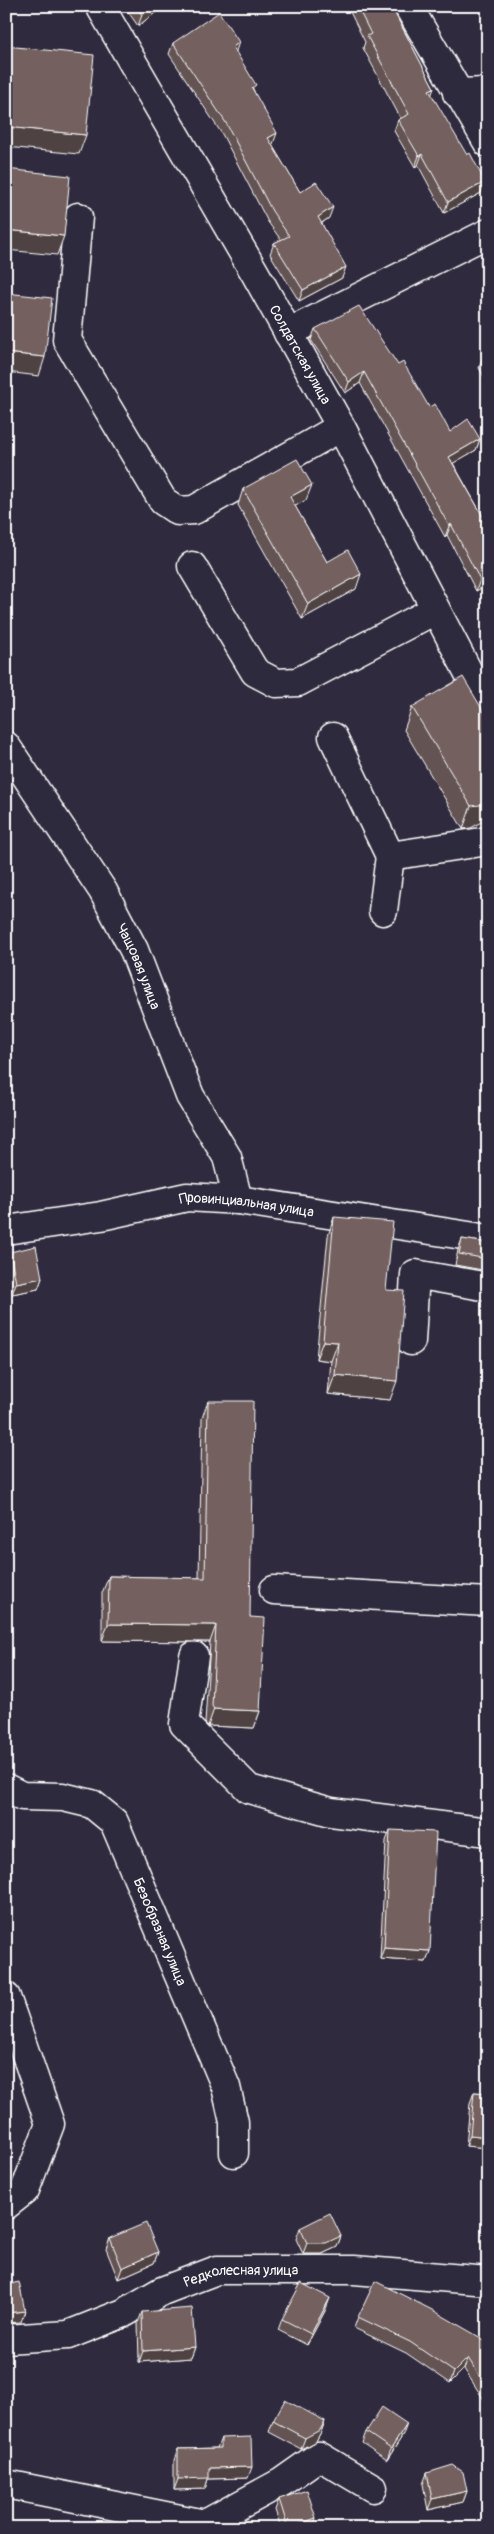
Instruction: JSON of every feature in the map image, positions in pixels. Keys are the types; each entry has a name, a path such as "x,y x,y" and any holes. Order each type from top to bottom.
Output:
{"street":[{"name":"Солдатская улица","path":"100,6 340,427 434,610 488,710"},
{"path":"408,6 457,93 488,143"},
{"path":"457,93 488,92"},
{"path":"78,217 67,340 163,501 178,511 194,510 340,427"},
{"path":"288,333 488,233"},
{"path":"192,566 255,672 276,683 298,682 434,610"},
{"path":"333,737 390,856 383,911"},
{"name":"Чащовая улица","path":"6,746 103,891 134,950 190,1096 227,1157 238,1200"},
{"path":"390,856 488,840"},
{"name":"Провинциальная улица","path":"6,1230 101,1216 187,1197 238,1200 488,1239"},
{"path":"411,1340 415,1274 488,1287"},
{"path":"274,1590 488,1602"},
{"path":"194,1656 184,1724 249,1789 331,1812 488,1832"},
{"name":"Безобразная улица","path":"6,1788 22,1796 63,1797 92,1804 114,1822 226,2087 234,2122 234,2153"},
{"path":"6,1997 50,2124 25,2190 6,2205"},
{"name":"Редколесная улица","path":"6,2339 68,2335 124,2313 162,2291 217,2270 354,2270 488,2281"},
{"path":"6,2484 205,2524 282,2482 319,2456 373,2488"}],"building":[{"path":"136,6 153,6 142,15"},
{"path":"357,6 391,6 434,88 429,90 467,155 470,153 485,182 448,202 422,154 419,156 398,120 409,114 367,36 371,34"},
{"path":"219,12 239,42 233,47 256,85 252,88 277,133 268,138 300,192 316,182 333,207 318,217 346,267 303,290 274,243 289,236 272,211 226,123 173,43"},
{"path":"6,46 94,55 86,135 6,127"},
{"path":"6,169 70,176 64,236 6,230"},
{"path":"488,248 488,257 484,250"},
{"path":"6,293 52,298 45,357 6,353"},
{"path":"359,306 398,365 403,362 429,407 435,404 450,432 468,419 480,439 449,457 485,520 488,518 488,576 480,580 451,524 449,526 364,372 349,382 315,329"},
{"path":"488,355 488,366 483,357"},
{"path":"297,459 312,485 290,497 327,562 348,550 361,574 308,604 243,489"},
{"path":"463,677 488,719 488,800 480,805 471,806 412,707"},
{"path":"334,1217 393,1222 386,1290 404,1291 397,1381 335,1375 338,1342 323,1341"},
{"path":"462,1239 488,1243 488,1259 459,1254"},
{"path":"36,1246 42,1278 16,1283 10,1252"},
{"path":"208,1401 253,1401 250,1617 265,1618 260,1711 214,1709 212,1706 216,1625 108,1624 109,1576 205,1578"},
{"path":"390,1830 436,1832 430,1951 384,1948"},
{"path":"474,2092 488,2093 488,2137 470,2135"},
{"path":"330,2213 341,2236 326,2243 307,2243 300,2228"},
{"path":"146,2223 158,2252 122,2268 110,2238"},
{"path":"375,2281 436,2312 488,2342 488,2389 468,2358 454,2372 410,2342 358,2317"},
{"path":"19,2282 25,2311 6,2313 6,2285"},
{"path":"301,2283 330,2298 311,2334 282,2319"},
{"path":"192,2308 195,2347 143,2351 142,2312"},
{"path":"285,2400 325,2421 320,2430 305,2438 273,2421"},
{"path":"382,2407 407,2424 391,2449 366,2432"},
{"path":"251,2437 252,2467 209,2468 209,2478 178,2479 178,2449 221,2448 221,2438"},
{"path":"453,2465 463,2472 467,2491 432,2499 427,2473"},
{"path":"307,2490 316,2518 288,2528 279,2499"}]}
